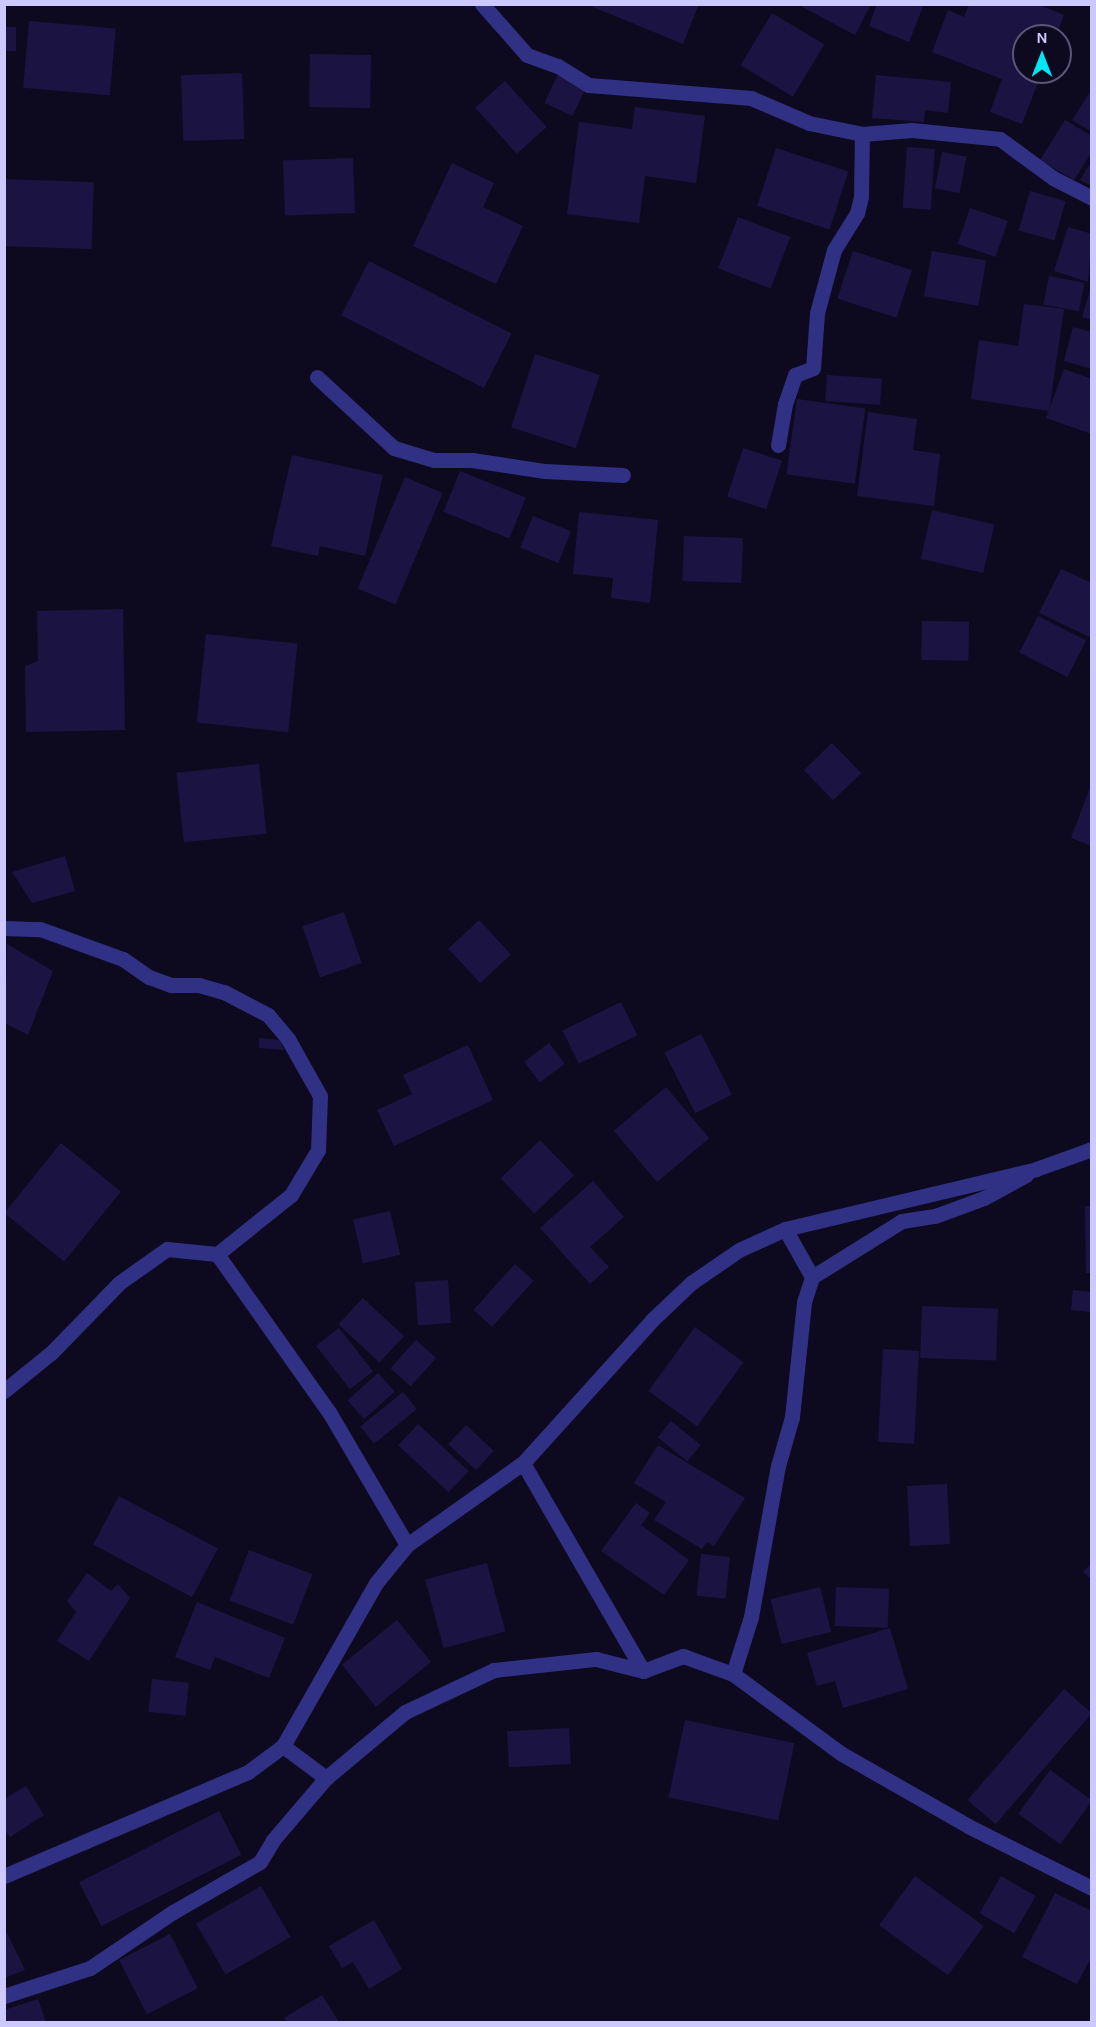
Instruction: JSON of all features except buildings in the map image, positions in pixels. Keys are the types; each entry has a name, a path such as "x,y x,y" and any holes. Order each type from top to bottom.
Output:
{"street":[{"path":"482,4 527,55 558,66 589,86 751,98 809,123 862,134 912,130 1000,139 1053,178 1092,198"},
{"path":"778,445 785,404 795,375 813,368 817,313 834,250 857,213 861,197 862,134"},
{"path":"317,377 363,422 394,447 404,451 434,460 472,460 545,471 623,475"},
{"path":"4,928 40,929 123,959 148,977 171,985 199,985 224,992 268,1015 288,1039 320,1096 318,1150 291,1195 217,1254 167,1249 119,1283 52,1352 4,1391"},
{"path":"4,1876 248,1772 283,1746 371,1592 407,1545 523,1463 652,1320 691,1283 740,1250 785,1229 1036,1169 1088,1152"},
{"path":"733,1674 751,1617 778,1466 792,1417 804,1302 812,1277 902,1221 934,1216 984,1198 1036,1169"},
{"path":"785,1229 812,1277"},
{"path":"217,1254 329,1412 407,1545"},
{"path":"523,1463 643,1671"},
{"path":"4,1996 90,1968 173,1912 260,1862 273,1840 326,1778 405,1712 494,1670 596,1659 643,1671 683,1656 733,1674 842,1754 968,1826 1092,1888"},
{"path":"283,1746 326,1778"}]}
